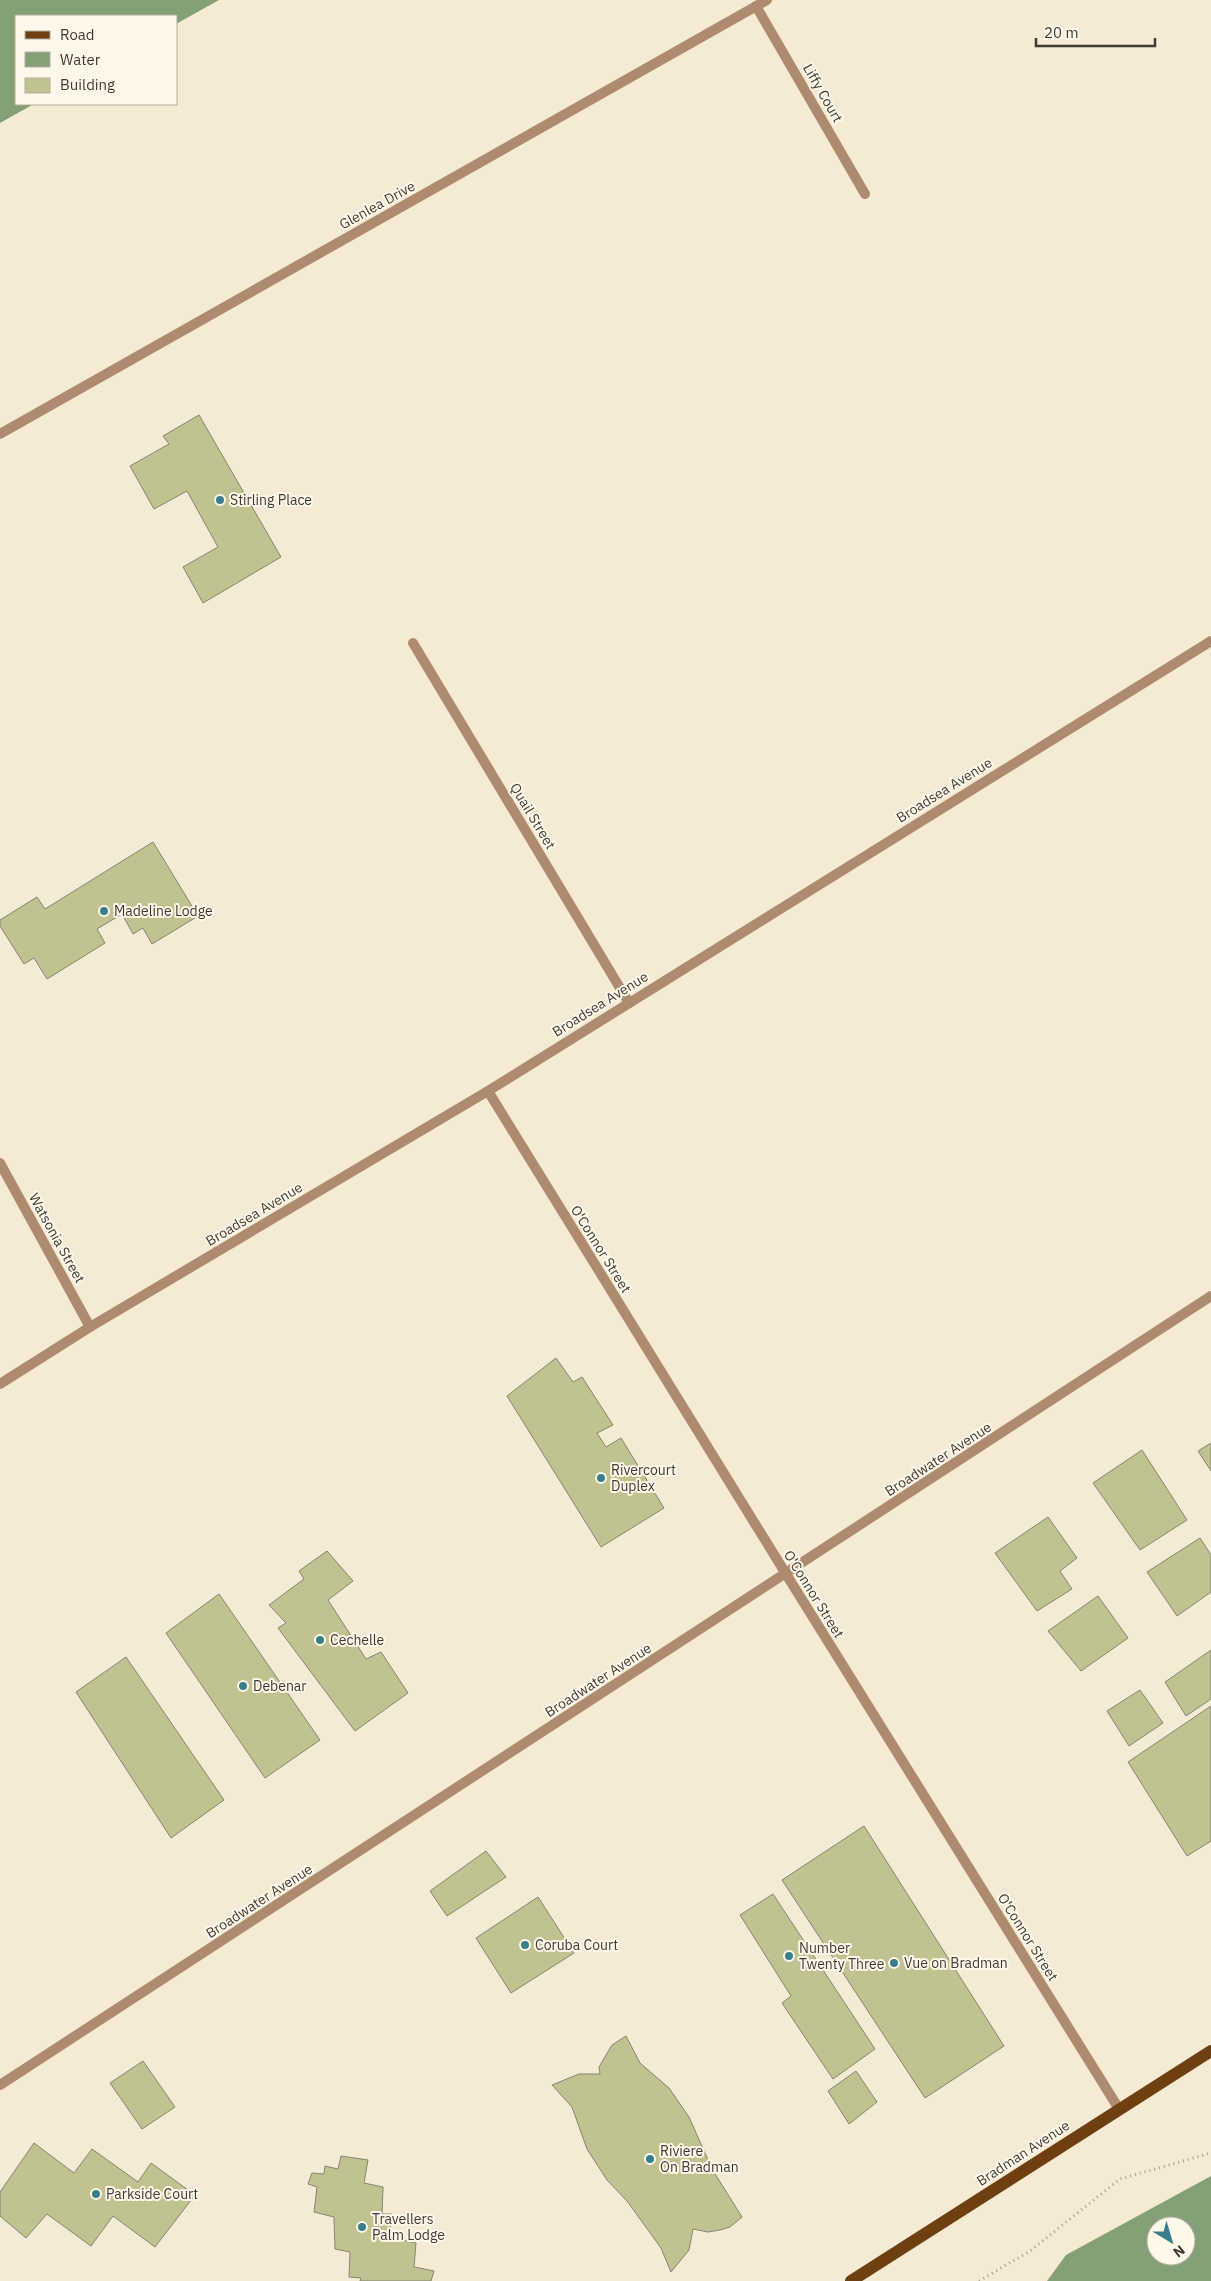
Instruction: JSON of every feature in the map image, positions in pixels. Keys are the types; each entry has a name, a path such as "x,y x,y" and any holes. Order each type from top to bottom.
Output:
{"main road":[{"name":"Bradman Avenue","path":"851,2281 1211,2051"}],"street":[{"name":"Glenlea Drive","path":"0,434 767,0"},
{"name":"Liffy Court","path":"756,6 865,194"},
{"name":"Broadsea Avenue","path":"0,1384 90,1327 488,1091 1211,641"},
{"name":"Quail Street","path":"413,643 629,1003"},
{"name":"O'Connor Street","path":"488,1091 1119,2109"},
{"name":"Watsonia Street","path":"0,1163 90,1327"},
{"name":"Broadwater Avenue","path":"0,2086 1211,1296"}],"path":[{"path":"979,2281 1030,2251 1120,2179 1211,2153"}],"water":[{"path":"0,0 219,0 178,23 178,15 15,15 15,105 32,105 0,123"},
{"path":"1211,2176 1211,2281 1047,2281 1066,2255"}],"building":[{"name":"Stirling Place","path":"199,415 281,557 203,603 183,567 218,547 187,491 154,509 130,466 169,444 163,436"},
{"name":"Madeline Lodge","path":"153,842 198,916 152,944 143,928 133,934 122,914 97,929 105,943 47,979 34,958 24,964 0,926 0,920 37,897 45,909"},
{"name":"Rivercourt Duplex","path":"556,1358 573,1382 582,1377 613,1425 597,1433 606,1447 621,1438 664,1508 601,1547 507,1396"},
{"path":"1211,1443 1211,1471 1198,1451"},
{"path":"1142,1450 1187,1520 1140,1550 1093,1483"},
{"path":"1048,1517 1077,1558 1060,1571 1072,1589 1037,1611 995,1553"},
{"path":"1200,1538 1211,1555 1211,1592 1177,1616 1147,1572"},
{"name":"Cechelle","path":"327,1551 353,1581 328,1600 366,1659 381,1652 408,1693 355,1731 278,1628 286,1623 269,1605 304,1579 299,1571"},
{"name":"Debenar","path":"219,1594 320,1740 265,1778 166,1633"},
{"path":"1098,1596 1128,1638 1081,1671 1048,1631"},
{"path":"1211,1650 1211,1699 1186,1716 1165,1682"},
{"path":"126,1657 224,1800 171,1838 76,1692"},
{"path":"1140,1690 1163,1723 1129,1746 1107,1711"},
{"path":"1211,1706 1211,1841 1187,1856 1128,1762"},
{"name":"Vue on Bradman","path":"864,1826 1004,2046 925,2098 782,1880"},
{"path":"486,1851 506,1877 447,1916 430,1891"},
{"name":"Number Twenty Three","path":"773,1894 875,2049 833,2079 782,2003 791,1996 740,1915"},
{"name":"Coruba Court","path":"538,1897 574,1953 511,1993 476,1938"},
{"name":"Riviere On Bradman","path":"626,2036 640,2063 669,2088 689,2117 712,2169 742,2217 730,2227 720,2230 708,2232 693,2229 689,2250 671,2272 661,2248 627,2201 607,2180 587,2149 572,2107 552,2085 579,2074 600,2074 599,2067 612,2045"},
{"path":"143,2061 175,2107 142,2129 110,2083"},
{"path":"856,2071 877,2102 849,2124 828,2091"},
{"name":"Parkside Court","path":"34,2143 74,2173 92,2149 138,2182 151,2163 195,2195 155,2247 113,2216 91,2246 47,2214 26,2238 0,2216 0,2192"},
{"name":"Travellers Palm Lodge","path":"341,2156 368,2160 364,2183 383,2187 382,2214 392,2214 389,2237 416,2243 414,2267 434,2271 431,2281 360,2281 361,2278 349,2277 350,2252 335,2249 334,2217 314,2212 317,2187 308,2184 312,2173 324,2174 325,2166 338,2169"}],"place":[{"name":"Stirling Place","path":"220,500"},
{"name":"Madeline Lodge","path":"104,911"},
{"name":"Rivercourt Duplex","path":"601,1478"},
{"name":"Cechelle","path":"320,1640"},
{"name":"Debenar","path":"243,1686"},
{"name":"Coruba Court","path":"525,1945"},
{"name":"Number Twenty Three","path":"789,1956"},
{"name":"Vue on Bradman","path":"894,1963"},
{"name":"Riviere On Bradman","path":"650,2159"},
{"name":"Parkside Court","path":"96,2194"},
{"name":"Travellers Palm Lodge","path":"362,2227"}]}
